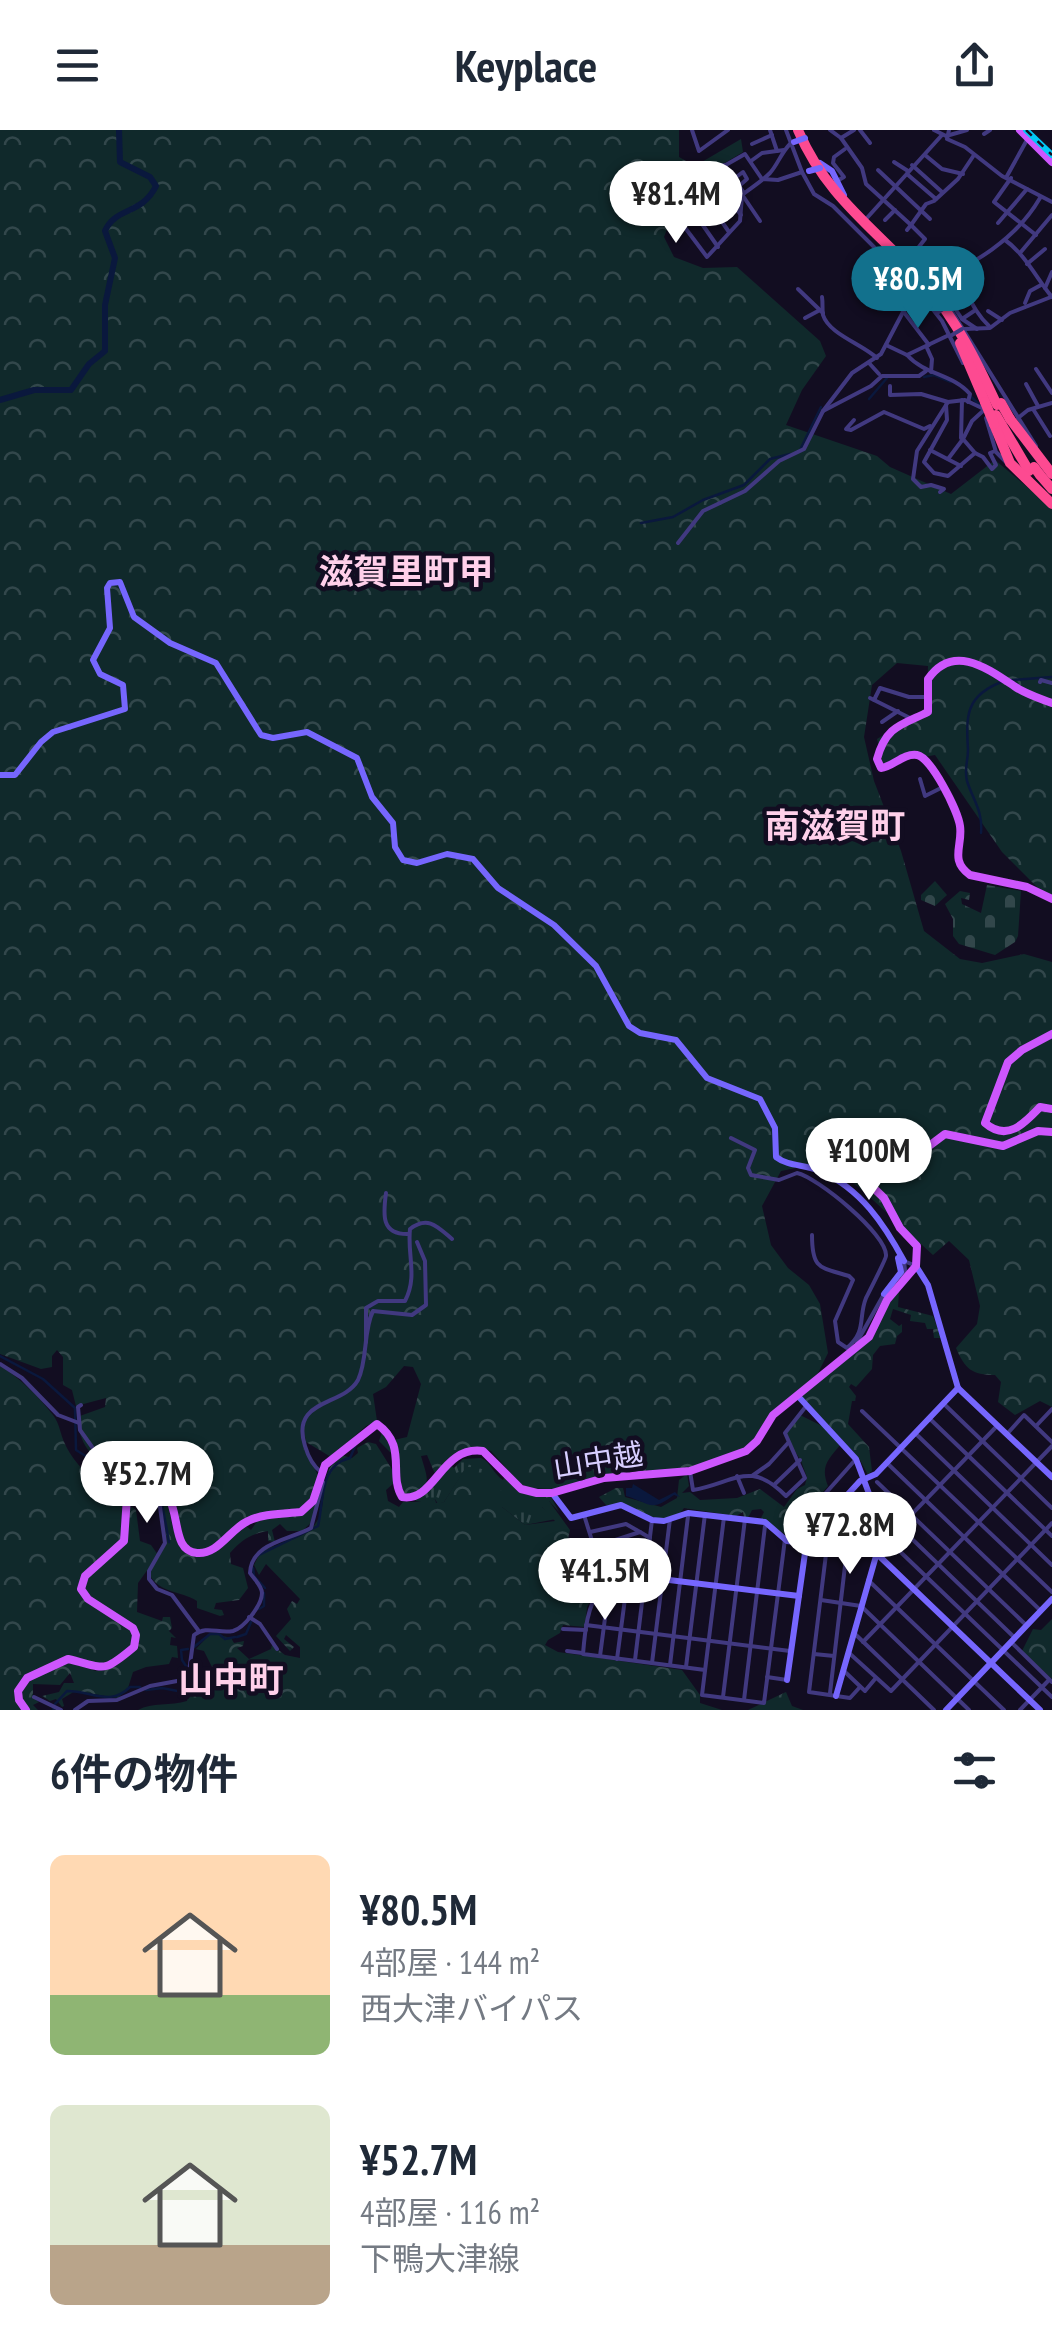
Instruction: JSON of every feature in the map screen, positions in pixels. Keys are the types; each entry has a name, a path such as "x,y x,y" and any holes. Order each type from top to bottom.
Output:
{"highway":[{"path":"797,135 824,180 925,284 1051,500"},
{"path":"997,411 1036,453 1036,473"},
{"path":"997,411 1000,455 1036,473"}],"main road":[{"path":"1026,133 1052,162"},
{"path":"1052,703 1022,691 985,665 958,660 931,674 928,712 910,718 885,738 878,764 887,768 916,754 927,760 960,823 956,856 962,869 970,875 1038,891 1052,899"},
{"path":"1052,1034 1008,1062 985,1123 991,1129 1012,1131 1026,1124 1040,1107 1052,1109"},
{"path":"916,1266 917,1246 900,1228 884,1198 857,1172 858,1162 888,1158 918,1168 929,1146 945,1134 1003,1146 1038,1131 1052,1132"},
{"name":"山中越","path":"330,1460 377,1424 396,1450 397,1489 402,1497 414,1498 452,1459 477,1450 488,1454 521,1489 552,1492 604,1478 690,1471 746,1451 773,1416 869,1337 889,1293 916,1266"},
{"path":"26,1710 18,1691 27,1678 68,1659 91,1668 107,1667 134,1646 133,1628 88,1599 81,1589 86,1576 124,1541 128,1490 146,1480 164,1488 170,1496 182,1544 191,1552 200,1553 215,1548 248,1520 308,1508 321,1472 330,1460"}],"street":[{"path":"692,130 700,151 728,130"},
{"path":"714,130 717,138"},
{"path":"830,130 841,138 862,168 866,184 925,239 885,291 927,345 932,358 929,372"},
{"path":"841,138 857,130 870,143"},
{"path":"934,130 1052,202"},
{"path":"865,218 949,130"},
{"path":"944,136 967,130"},
{"path":"752,144 771,133 780,151"},
{"path":"1026,133 1009,178 994,202 1036,235"},
{"path":"762,180 744,154 695,183 683,196 674,213 703,255 706,257 718,247 740,221 743,194 762,180 773,170 780,151 797,135"},
{"path":"797,135 822,168"},
{"path":"797,135 818,198 833,206 920,292 958,340 997,411"},
{"path":"837,181 844,177 833,163 834,157 846,148"},
{"path":"742,163 762,153 780,151"},
{"path":"909,228 920,210 963,174 974,154"},
{"path":"926,155 942,169 963,174"},
{"path":"738,157 748,178 739,186"},
{"path":"894,162 936,200"},
{"path":"724,165 760,221"},
{"path":"912,165 942,192"},
{"path":"762,180 778,180 822,168 832,171 846,198 931,285 964,329 997,411 1000,455 990,453 996,464 992,469 962,438 968,398 962,384 929,372 886,344"},
{"path":"878,170 930,220"},
{"path":"734,178 743,172"},
{"path":"710,174 740,214"},
{"path":"695,183 730,233"},
{"path":"998,223 1027,189"},
{"path":"683,196 718,247"},
{"path":"678,543 693,520 710,507 744,491 779,462 804,449 823,411 852,374 877,358 920,292 1005,240 1040,198"},
{"path":"885,220 895,210"},
{"path":"1020,253 1051,212"},
{"path":"964,329 990,328 1026,305 1052,297 1020,253 1005,240"},
{"path":"1027,264 1045,249"},
{"path":"930,262 944,278"},
{"path":"955,272 974,311 990,328"},
{"path":"1026,305 1030,291 1043,286 1052,272"},
{"path":"798,289 847,340 859,342 877,358"},
{"path":"821,312 822,297"},
{"path":"1018,298 1026,305"},
{"path":"937,313 947,306"},
{"path":"956,310 962,320 976,329"},
{"path":"962,320 974,311"},
{"path":"804,318 821,312"},
{"path":"988,312 1002,320"},
{"path":"958,340 964,329"},
{"path":"907,355 927,345 958,340"},
{"path":"870,363 879,374"},
{"path":"1036,369 1052,393"},
{"path":"823,411 882,376 919,376 929,372"},
{"path":"1026,384 1050,436"},
{"path":"890,386 890,395 920,394 947,404 968,398 997,411"},
{"path":"948,460 972,421 997,411 1052,403"},
{"path":"940,492 944,489 927,484 920,487 912,475 917,451 947,404"},
{"path":"947,404 947,420 924,462 934,473 948,476 975,454"},
{"path":"854,420 846,429 884,412 924,429 934,423"},
{"path":"930,450 960,466"},
{"path":"684,521 693,520"},
{"path":"0,775 15,775 53,732 125,709 122,685 100,674 93,660 110,628 107,588 110,583 120,582 134,617 170,643 216,663 261,735 273,738 306,732 357,758 372,797 393,822 396,847 403,860 417,863 447,854 474,859 498,888 554,926 596,966 630,1026 640,1033 676,1040 707,1078 760,1099 774,1128 776,1157 785,1163 821,1171 873,1210 903,1264 889,1293"},
{"path":"1041,681 1052,683"},
{"path":"910,718 872,699 880,688 929,697"},
{"path":"882,722 898,711"},
{"path":"920,779 924,796 943,787"},
{"path":"731,1138 755,1150 748,1168 750,1176 779,1180 797,1173 816,1181 870,1225 886,1259 866,1300 855,1346 840,1345 834,1326 853,1280 816,1263 812,1235"},
{"path":"386,1193 383,1217 387,1227 409,1234"},
{"path":"366,1342 366,1308 378,1301 406,1301 409,1294 414,1274 409,1234 416,1224 433,1222 452,1238"},
{"path":"321,1472 305,1448 305,1418 354,1385 373,1311 412,1315 426,1305 425,1261 417,1242"},
{"path":"903,1264 916,1266 928,1286 958,1388 1052,1477"},
{"path":"0,1364 22,1378 52,1411 79,1424"},
{"path":"767,1677 788,1680 806,1544 865,1479 876,1474 958,1388"},
{"path":"797,1395 856,1459 880,1529 854,1633 833,1696"},
{"path":"944,1403 1052,1508"},
{"path":"82,1406 78,1407 83,1436 104,1465 109,1482 144,1492 160,1502 165,1543 149,1572 150,1579 157,1588 172,1594 198,1631"},
{"path":"690,1471 693,1490 737,1476 752,1476 775,1484 786,1496 805,1478 800,1460 784,1437 786,1429 807,1406"},
{"path":"1036,1426 1052,1409"},
{"path":"862,1412 1052,1596 946,1710"},
{"path":"864,1642 1052,1444 1024,1415 1007,1434"},
{"path":"930,1418 1052,1536"},
{"path":"997,1425 886,1541 1052,1697"},
{"path":"915,1433 1052,1564"},
{"path":"752,1476 770,1464 788,1443"},
{"path":"724,1516 702,1695 764,1703 784,1539 856,1459"},
{"path":"198,1631 234,1630 249,1618 262,1598 262,1591 251,1575 252,1560 265,1547 312,1526 330,1460"},
{"path":"775,1484 800,1460"},
{"path":"886,1463 1041,1610"},
{"path":"737,1476 744,1493"},
{"path":"876,1482 1027,1626"},
{"path":"552,1492 570,1518 621,1505 652,1520 670,1520 688,1513 724,1516 765,1522 784,1539 876,1553 1040,1710"},
{"path":"891,1496 882,1506 884,1512 1051,1681 1020,1710"},
{"path":"860,1686 850,1698 809,1692 827,1546 872,1497"},
{"path":"833,1696 847,1549 867,1526 861,1508"},
{"path":"670,1665 688,1513"},
{"path":"686,1667 705,1514"},
{"path":"584,1515 594,1547 640,1532"},
{"path":"724,1697 745,1519"},
{"path":"635,1661 652,1520"},
{"path":"652,1663 670,1520"},
{"path":"744,1700 765,1522"},
{"path":"848,1652 891,1691 1052,1522"},
{"path":"590,1532 626,1524 650,1538"},
{"path":"583,1653 588,1609 598,1590 626,1591 645,1577 799,1596"},
{"path":"868,1580 1004,1710"},
{"path":"600,1656 608,1588"},
{"path":"617,1658 626,1591"},
{"path":"820,1600 861,1606 969,1710"},
{"path":"249,1618 260,1624 277,1649"},
{"path":"563,1628 604,1627 792,1651"},
{"path":"75,1710 88,1700 110,1701 150,1686 186,1681 191,1673 192,1642 198,1631"},
{"path":"854,1633 934,1710"},
{"path":"567,1651 705,1670"},
{"path":"814,1654 834,1656"},
{"path":"843,1670 865,1691 876,1678"},
{"path":"34,1697 61,1710"}],"green space":[{"path":"0,130 679,130 679,157 695,166 741,139 743,152 683,188 664,237 674,257 703,268 737,267 820,341 826,356 802,390 786,425 877,456 890,467 951,494 995,460 1052,508 1052,902 1002,852 935,755 883,764 877,739 927,708 928,666 897,663 872,685 864,737 874,781 901,851 924,931 960,959 982,963 1024,954 1052,962 1052,1407 1040,1401 1015,1415 998,1402 1001,1382 995,1375 975,1372 959,1355 956,1348 977,1324 980,1306 969,1260 949,1241 933,1255 825,1162 781,1171 762,1206 771,1245 788,1268 809,1285 820,1304 828,1353 818,1373 769,1418 746,1449 690,1468 554,1489 529,1488 491,1451 475,1447 459,1453 435,1474 427,1455 421,1456 425,1486 405,1497 394,1440 407,1437 421,1384 413,1367 404,1366 386,1387 373,1394 377,1421 331,1457 306,1442 302,1421 304,1449 318,1475 313,1497 304,1508 255,1516 201,1552 185,1546 164,1486 155,1479 131,1482 116,1470 107,1477 105,1472 113,1467 114,1459 109,1464 102,1462 86,1446 77,1417 105,1407 106,1398 76,1406 72,1390 63,1385 63,1357 57,1350 52,1356 52,1367 41,1369 0,1354"},
{"path":"935,881 947,895 935,906 921,900 921,895"},
{"path":"987,885 1021,891 1018,936 995,955 959,944 953,936 953,919 945,904 960,891 970,893 969,900 961,898 962,904 981,913"},
{"path":"899,1291 898,1307 933,1316 941,1338 934,1338 933,1329 927,1329 925,1323 910,1321 911,1315 893,1309 890,1319 902,1324 902,1332 895,1344 880,1346 873,1355 872,1369 856,1387 849,1387 856,1396 848,1424 869,1447 872,1471 868,1475 859,1458 803,1398 803,1393 853,1354 885,1305"},
{"path":"0,1366 53,1415 63,1440 82,1469 124,1495 120,1543 89,1574 80,1592 124,1622 135,1637 133,1646 108,1666 70,1657 18,1685 25,1710 0,1710"},
{"path":"800,1415 828,1429 841,1444 825,1468 828,1486 786,1535 761,1518 761,1509 752,1510 748,1518 743,1512 736,1516 684,1508 676,1515 658,1518 606,1505 599,1497 623,1488 625,1497 661,1507 677,1498 679,1480 687,1474 689,1486 682,1493 690,1492 700,1500 737,1498 760,1489 784,1507 797,1489 805,1485 807,1477 786,1436 786,1430"},
{"path":"382,1432 393,1451 395,1482 386,1490 388,1501 399,1507 403,1502 444,1502 466,1467 481,1469 498,1485 505,1499 502,1507 525,1525 555,1521 542,1507 532,1503 537,1498 549,1501 570,1530 567,1543 582,1550 593,1547 584,1569 589,1577 587,1587 594,1577 623,1569 631,1560 620,1550 646,1543 642,1569 636,1579 626,1588 599,1585 587,1607 585,1627 563,1625 560,1633 545,1645 558,1652 682,1670 700,1695 700,1703 722,1710 138,1710 187,1701 188,1696 201,1691 214,1671 204,1651 196,1649 211,1633 231,1638 234,1643 244,1641 237,1648 249,1659 272,1645 285,1655 300,1658 300,1647 286,1635 284,1639 294,1647 290,1651 276,1636 291,1619 287,1609 292,1601 297,1604 300,1599 266,1564 259,1575 254,1565 260,1553 312,1528 321,1510 328,1473 341,1455 352,1458 358,1453 357,1448 368,1442 376,1444 393,1471 391,1453 379,1441"},
{"path":"481,1458 523,1494 551,1497 559,1512 549,1501 542,1507 556,1519 525,1525 502,1507 466,1468 444,1502 415,1501 450,1465 454,1468 463,1459"},
{"path":"166,1497 179,1543 191,1554 201,1556 245,1525 251,1530 258,1520 290,1514 318,1502 314,1520 302,1531 287,1531 280,1524 272,1530 275,1542 268,1541 268,1531 262,1532 247,1538 230,1553 231,1564 243,1568 248,1588 239,1600 216,1603 214,1609 222,1610 224,1615 220,1616 197,1608 197,1601 165,1588 149,1574 167,1543 163,1510"},
{"path":"129,1505 136,1510 140,1541 151,1545 158,1555 138,1583 137,1612 162,1621 163,1617 170,1617 169,1631 176,1638 171,1637 170,1645 177,1646 178,1658 172,1657 169,1664 133,1672 128,1688 118,1698 75,1691 62,1699 62,1707 56,1699 50,1701 42,1696 59,1692 64,1683 74,1683 70,1673 60,1685 33,1684 33,1698 39,1702 33,1705 38,1710 30,1710 21,1694 25,1683 66,1662 96,1671 134,1649 137,1633 83,1592 87,1577 123,1545"},
{"path":"1052,1619 1052,1679 1022,1651 1033,1629 1041,1630"},
{"path":"786,1692 792,1706 803,1710 748,1710"}],"water":[{"path":"633,1484 659,1500 675,1492 680,1497 674,1495 650,1505 626,1496 626,1488"},
{"path":"592,1559 625,1563 618,1570 594,1576 586,1590 590,1576 585,1569"}],"waterway":[{"path":"0,400 34,390 71,390 89,364 105,351 105,305 115,258 105,231 115,218 144,202 156,186 150,177 120,162 119,130"},
{"path":"924,377 934,375 951,382"},
{"path":"869,399 887,378"},
{"path":"969,395 981,406"},
{"path":"801,448 821,407"},
{"path":"641,523 673,517 703,500 744,485 770,459 790,454"},
{"path":"1012,680 1052,677"},
{"path":"981,833 979,812 966,777 968,717 975,700 1004,681"},
{"path":"0,1356 43,1379 75,1408 76,1450 92,1460 104,1487 138,1495"},
{"path":"257,1556 318,1526 328,1476 340,1462 350,1458 356,1444"},
{"path":"146,1494 161,1499 169,1542"},
{"path":"253,1568 254,1576 265,1588"},
{"path":"259,1609 264,1606 264,1593"},
{"path":"237,1637 246,1634 251,1622"},
{"path":"194,1647 210,1634 225,1639 235,1637"},
{"path":"188,1649 181,1650 188,1669"},
{"path":"146,1690 183,1692 186,1683"},
{"path":"55,1704 67,1691 108,1697 140,1687"}],"railway":[{"path":"1026,130 1052,155"}],"district":[{"name":"滋賀里町甲","path":"406,572"},
{"name":"南滋賀町","path":"835,826"},
{"name":"山中町","path":"231,1680"}]}
